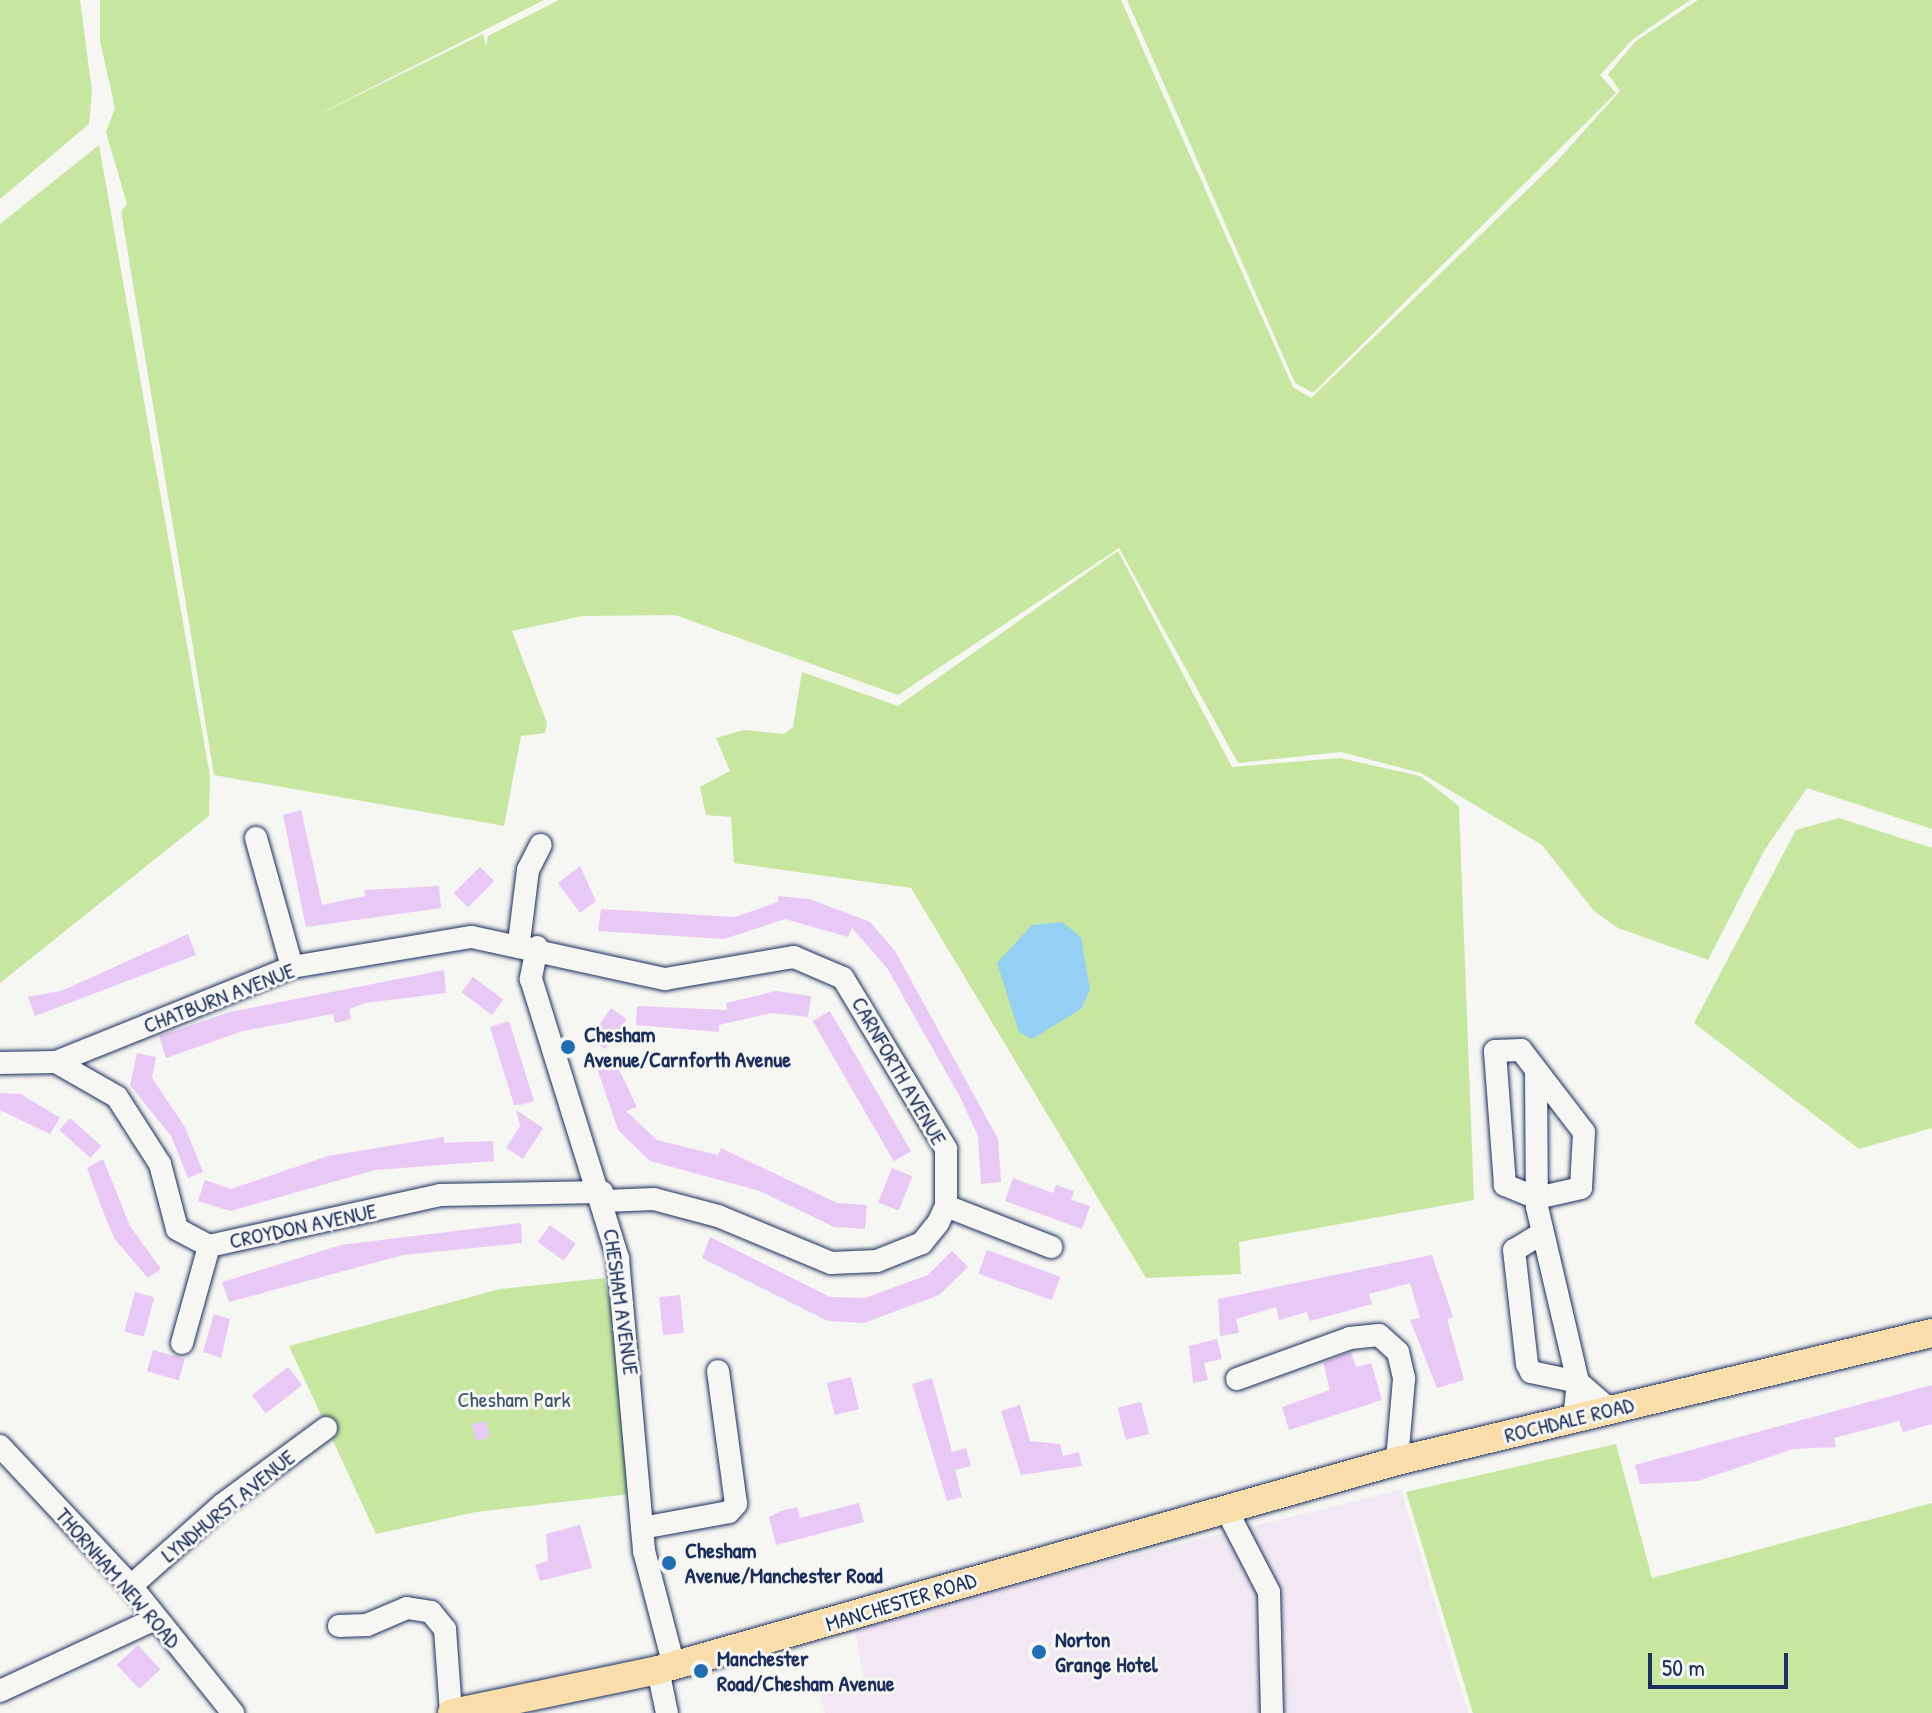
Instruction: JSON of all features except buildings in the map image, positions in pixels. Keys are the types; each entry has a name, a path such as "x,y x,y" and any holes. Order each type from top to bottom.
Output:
{"main road":[{"name":"ROCHDALE ROAD","path":"1217,1512 1397,1461 1932,1333"},
{"name":"MANCHESTER ROAD","path":"451,1713 666,1668 1217,1512"}],"street":[{"path":"256,838 292,967"},
{"name":"CHESHAM AVENUE","path":"541,845 528,870 531,979 604,1197 630,1353 642,1528 666,1668 667,1713"},
{"name":"CHATBURN AVENUE","path":"0,1063 56,1062 292,967 472,937 528,945"},
{"name":"CARNFORTH AVENUE","path":"528,945 665,979 794,957 843,978 946,1149 946,1206"},
{"path":"1521,1050 1536,1072 1584,1132 1581,1188 1537,1198 1505,1185 1500,1171 1495,1051 1521,1050"},
{"name":"CROYDON AVENUE","path":"56,1062 117,1097 160,1164 177,1229 209,1246 440,1195 604,1197"},
{"path":"1536,1072 1537,1198 1541,1234 1578,1382 1574,1418"},
{"path":"604,1197 654,1199 718,1216 831,1263 856,1264 922,1243 946,1206 1051,1247"},
{"path":"1541,1234 1514,1250 1527,1364 1531,1372 1578,1382 1610,1410"},
{"path":"182,1343 209,1246"},
{"path":"1237,1379 1295,1356 1379,1335 1398,1352 1404,1379 1397,1461"},
{"path":"642,1528 729,1512 736,1504 718,1371"},
{"name":"LYNDHURST AVENUE","path":"131,1586 223,1504 326,1428"},
{"name":"THORNHAM NEW ROAD","path":"0,1446 131,1586 233,1713"},
{"path":"1217,1512 1269,1592 1272,1713"},
{"path":"339,1626 378,1634 407,1608 440,1621 451,1713"},
{"path":"0,1691 155,1619"}],"shaded area":[{"path":"1401,1490 1468,1713 825,1713 820,1694 864,1681 854,1624"}],"green space":[{"path":"0,0 80,0 92,91 89,124 0,199"},
{"path":"100,0 544,0 297,125 483,34 486,47 488,36 559,0 1121,0 1293,387 1311,398 1556,162 1620,91 1608,74 1636,41 1698,0 1932,0 1932,829 1807,788 1764,851 1708,960 1618,928 1594,911 1542,845 1421,773 1341,752 1238,763 1119,548 898,695 675,615 583,616 512,631 547,723 545,733 521,736 504,826 214,775 121,211 127,204 106,132 115,108 100,41"},
{"path":"1127,0 1690,0 1632,40 1600,75 1616,93 1313,393 1295,383"},
{"path":"99,145 210,776 209,816 0,983 0,224"},
{"path":"1118,551 1232,767 1340,758 1420,776 1459,806 1474,1200 1239,1242 1241,1274 1146,1278 911,888 734,863 731,817 706,815 700,787 730,771 716,738 744,730 784,734 793,727 802,672 898,706"},
{"path":"1839,818 1932,848 1932,1128 1859,1149 1694,1023 1796,830"},
{"name":"Chesham Park","path":"604,1278 621,1348 630,1494 476,1512 376,1534 289,1346 500,1289"},
{"path":"1616,1444 1652,1578 1932,1503 1932,1713 1473,1713 1406,1492"}],"water":[{"path":"1062,922 1081,937 1090,990 1081,1009 1032,1039 1019,1032 997,963 1032,925"}],"place":[{"name":"Chesham Avenue/Carnforth Avenue","path":"568,1047"},
{"name":"Chesham Avenue/Manchester Road","path":"669,1563"},
{"name":"Norton Grange Hotel","path":"1039,1652"},
{"name":"Manchester Road/Chesham Avenue","path":"701,1671"}]}
